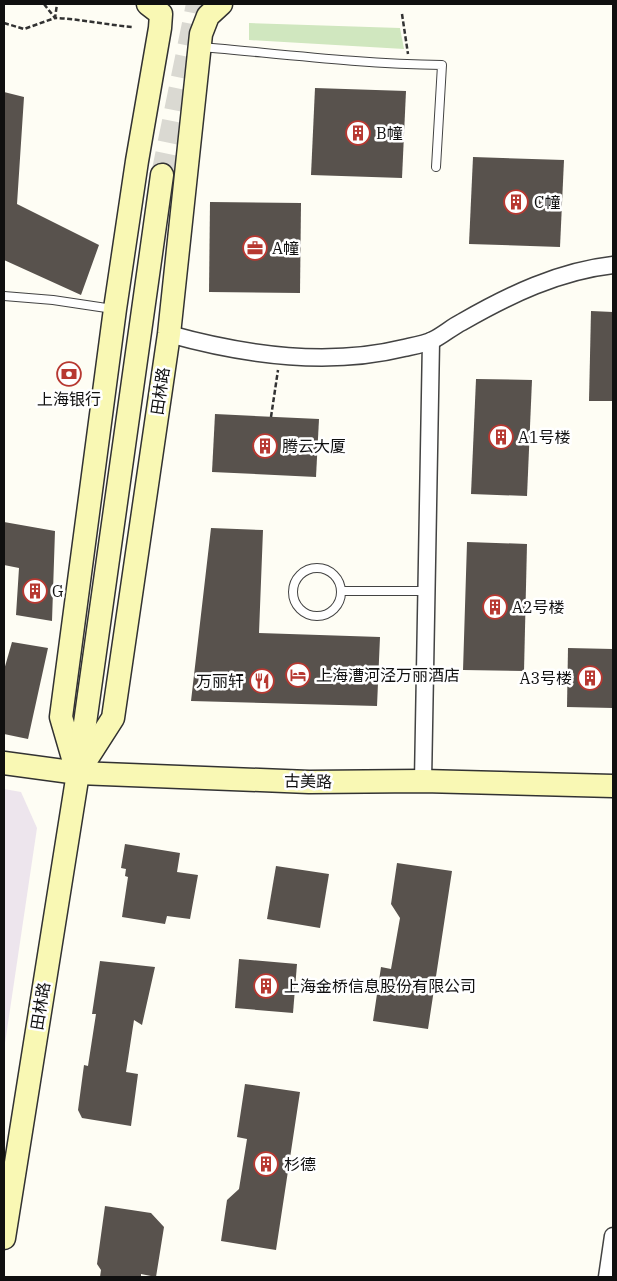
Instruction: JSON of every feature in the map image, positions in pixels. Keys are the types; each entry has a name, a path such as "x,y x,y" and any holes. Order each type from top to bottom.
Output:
{"street":[{"name":"田林路","path":"78,773 61,717 115,309 137,161 160,28 161,14 148,4"},
{"name":"田林路","path":"78,773 113,718 169,334 201,34 208,16 221,4"},
{"path":"137,161 188,164"},
{"name":"田林路","path":"4,1238 78,773 162,175"},
{"path":"169,334 210,346 281,356 343,357 379,354 432,341 460,323 514,294 571,273 613,265"},
{"path":"423,782 432,341"},
{"name":"古美路","path":"4,763 78,773 309,782 613,786"},
{"path":"607,1277 613,1236"}],"lane":[{"path":"200,47 277,55 442,66 436,167"},
{"path":"4,296 53,300 115,309"},
{"path":"320,568 335,576 341,591 340,599 336,606 330,612 322,615 307,614 296,604 294,597 295,582 299,576 312,569 320,568"},
{"path":"341,591 427,591"}],"path":[{"path":"44,4 55,18"},
{"path":"55,18 57,4"},
{"path":"402,14 410,65"},
{"path":"4,23 24,29 55,18 133,27"},
{"path":"271,417 281,356"}],"shaded area":[{"path":"4,789 21,792 37,828 4,1050"}],"green space":[{"path":"249,23 400,28 404,49 249,40"}],"building":[{"name":"B幢","path":"315,88 406,91 402,178 311,175"},
{"path":"4,92 24,97 17,204 99,245 81,295 4,260"},
{"name":"C幢","path":"473,157 564,160 560,247 469,244"},
{"name":"A幢","path":"210,202 301,203 300,293 209,292"},
{"path":"591,311 613,312 613,401 589,401"},
{"name":"A1号楼","path":"476,379 532,380 527,496 471,494"},
{"name":"腾云大厦","path":"215,414 319,419 316,477 212,472"},
{"name":"G","path":"4,522 55,531 52,621 16,615 19,568 4,565"},
{"name":"上海漕河泾万丽酒店","path":"211,528 263,530 259,633 380,637 377,706 191,701"},
{"name":"A2号楼","path":"467,542 527,544 524,671 463,670"},
{"path":"12,642 48,648 28,739 4,734 4,670"},
{"name":"A3号楼","path":"568,648 613,649 613,708 567,707"},
{"path":"125,844 180,853 177,872 198,875 190,919 167,916 165,924 122,917 128,877 125,876 126,869 121,868"},
{"path":"397,863 452,871 428,1029 373,1021 381,967 391,969 400,918 391,904"},
{"path":"276,866 329,874 320,928 267,919"},
{"name":"上海金桥信息股份有限公司","path":"239,959 297,964 293,1013 235,1008"},
{"path":"100,961 155,967 142,1025 134,1020 126,1072 138,1074 131,1126 82,1118 78,1110 84,1065 88,1066 96,1014 92,1014"},
{"name":"杉德","path":"245,1084 300,1092 276,1250 221,1241 227,1200 239,1189 247,1139 237,1137"},
{"path":"105,1206 151,1213 164,1227 156,1277 141,1274 141,1277 100,1277 101,1270 97,1264"}],"tunnel":[{"path":"162,175 197,4"}],"place":[{"name":"B幢","path":"358,133"},
{"name":"C幢","path":"516,202"},
{"name":"A幢","path":"255,248"},
{"name":"上海银行","path":"69,374"},
{"name":"A1号楼","path":"501,437"},
{"name":"腾云大厦","path":"265,446"},
{"name":"G","path":"35,591"},
{"name":"A2号楼","path":"495,607"},
{"name":"上海漕河泾万丽酒店","path":"298,675"},
{"name":"A3号楼","path":"590,678"},
{"name":"万丽轩","path":"262,681"},
{"name":"上海金桥信息股份有限公司","path":"266,986"},
{"name":"杉德","path":"266,1164"}]}
